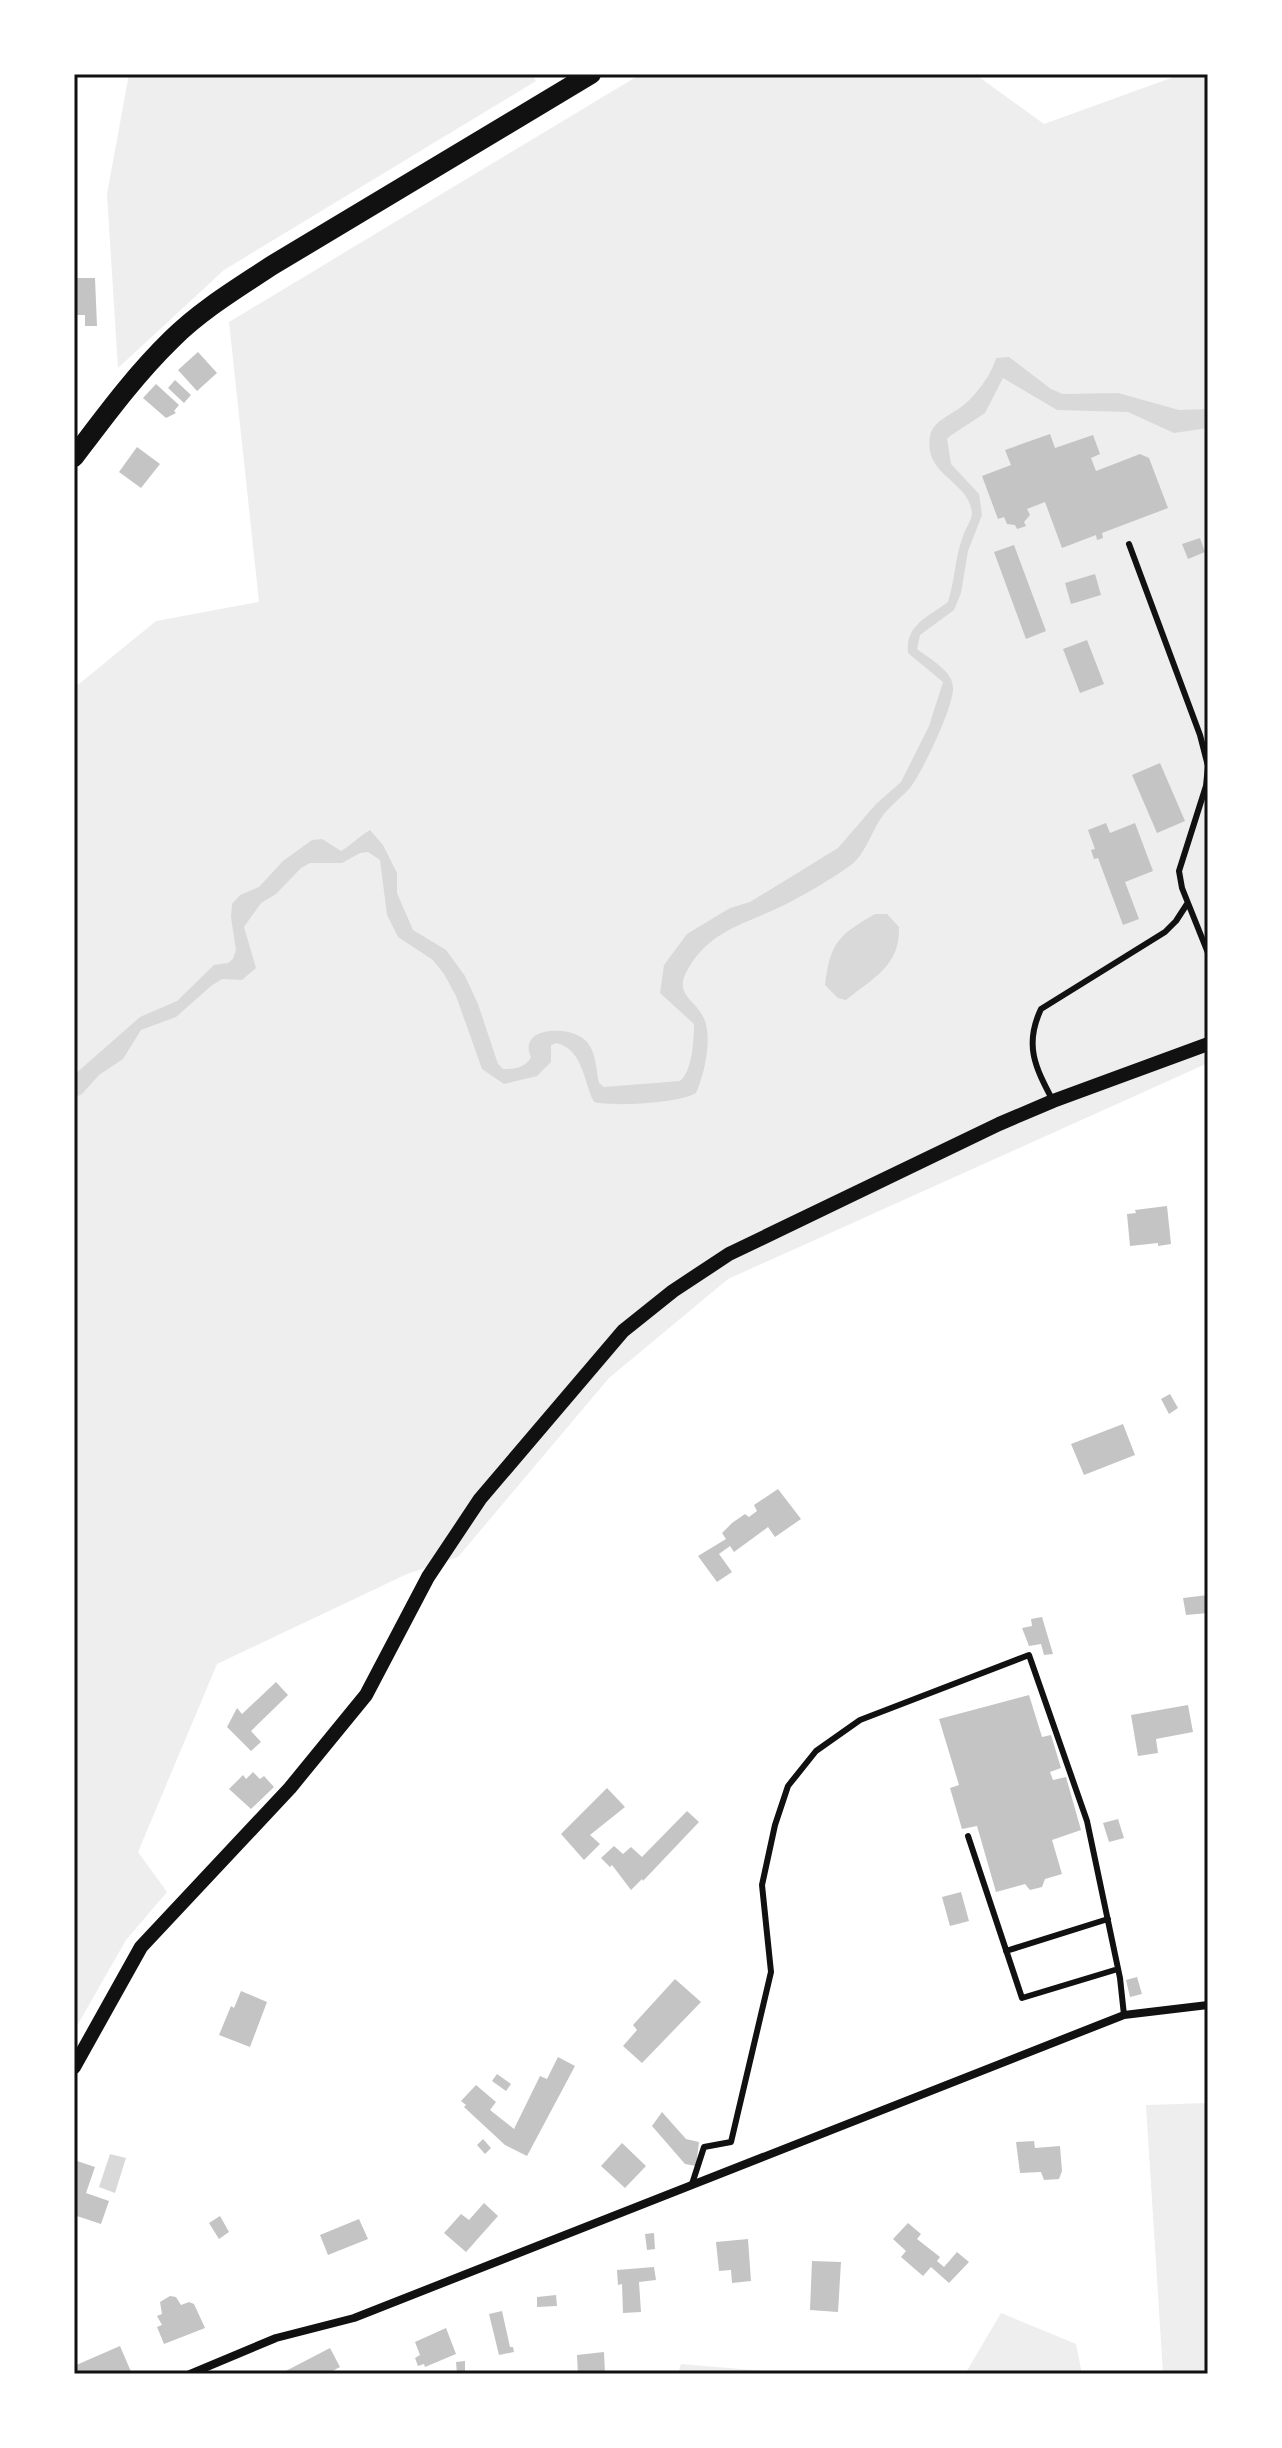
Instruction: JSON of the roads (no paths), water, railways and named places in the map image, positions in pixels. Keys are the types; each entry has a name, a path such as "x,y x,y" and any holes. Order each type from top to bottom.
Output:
{"main road":[{"path":"74,457 130,383 174,337 221,300 271,266 591,74"}],"street":[{"path":"74,2067 141,1947 290,1788 366,1695 428,1577 480,1499 623,1331 673,1291 729,1254 999,1124 1208,1044"},
{"path":"190,2374 276,2338 354,2318 1124,2015 1208,2005"}],"lane":[{"path":"1129,544 1200,735 1208,766 1206,786 1179,871 1187,904 1208,953"},
{"path":"1053,1101 1039,1074 1031,1041 1032,1029 1041,1009 1165,932 1187,904"},
{"path":"692,2185 704,2147 731,2142 771,1972 762,1885 775,1825 788,1786 816,1751 860,1720 1029,1655 1087,1821 1118,1969 1124,2015"},
{"path":"968,1836 1022,1998 1118,1969"},
{"path":"1006,1951 1108,1919"}]}
